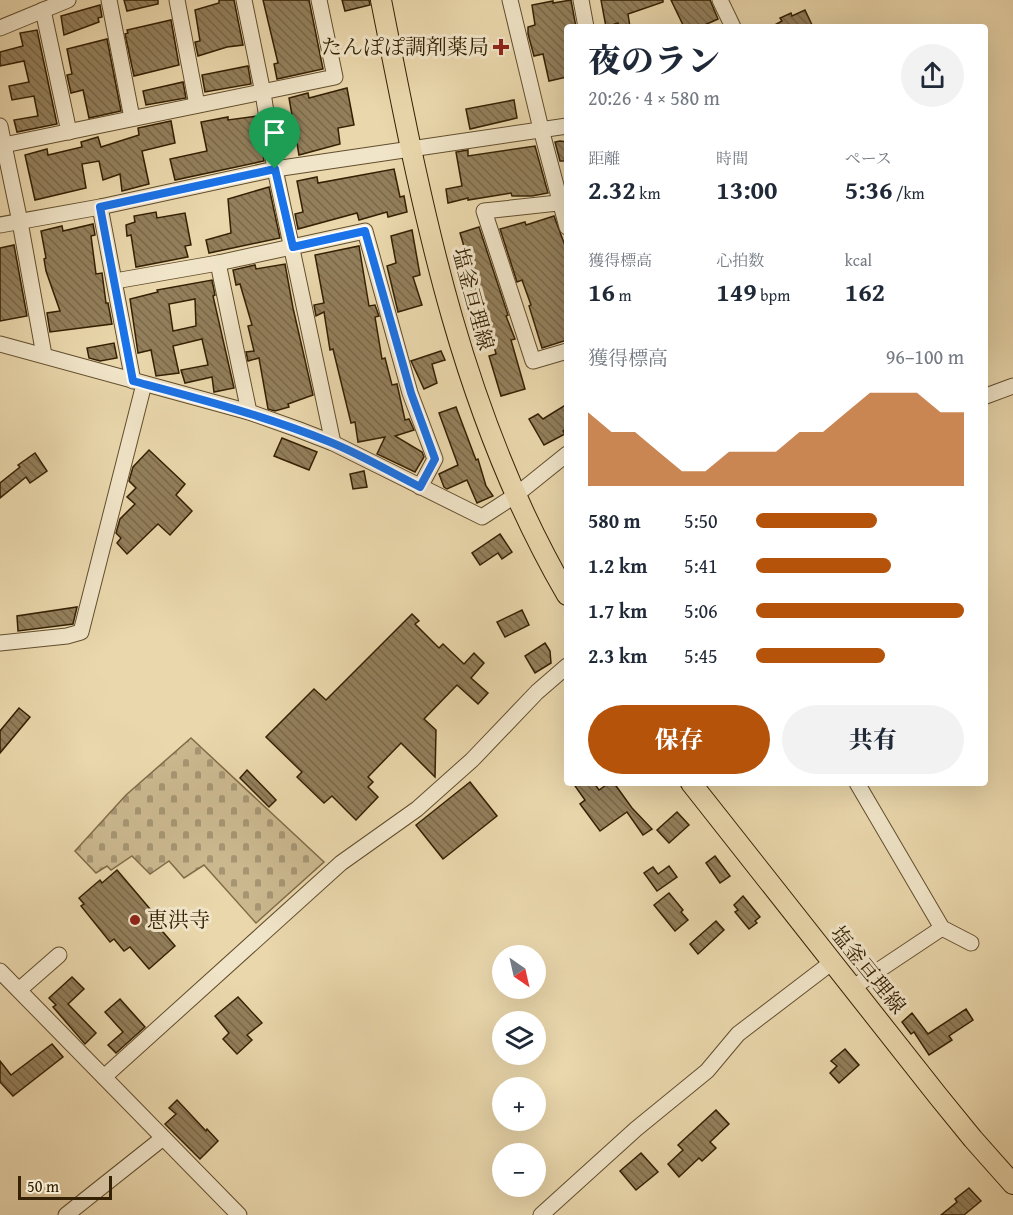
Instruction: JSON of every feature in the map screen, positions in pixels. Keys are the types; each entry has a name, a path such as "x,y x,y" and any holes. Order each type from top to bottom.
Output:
{"main road":[{"name":"塩釜亘理線","path":"381,0 411,149 448,306 479,404 516,495 564,589"},
{"name":"塩釜亘理線","path":"693,786 831,963 973,1139 1013,1184"}],"street":[{"path":"0,28 68,0"},
{"path":"109,0 132,118"},
{"path":"177,0 197,105"},
{"path":"244,0 263,93 275,169 333,443"},
{"path":"4,145 335,77 319,0"},
{"path":"510,0 541,129 563,202 484,211 533,361 564,352"},
{"path":"581,0 585,24"},
{"path":"720,0 732,24"},
{"path":"43,10 69,132"},
{"path":"0,126 44,355"},
{"path":"0,225 100,207 275,169 564,126"},
{"path":"0,643 67,636 81,632 139,382 100,207"},
{"path":"115,281 218,263 365,231 407,382 435,459 420,487"},
{"path":"218,263 249,412"},
{"path":"0,344 249,412 333,443 482,517 516,495 564,456"},
{"path":"988,395 1013,386"},
{"path":"104,1077 341,863 425,802 472,760 537,692 564,669"},
{"path":"859,786 942,928 971,943"},
{"path":"852,988 942,928"},
{"path":"19,990 59,955"},
{"path":"541,1215 636,1129 707,1071 738,1034 831,963"},
{"path":"0,971 238,1215"},
{"path":"66,1215 163,1138"}],"green space":[{"path":"191,738 324,862 256,923 204,865 184,878 169,861 150,874 132,856 111,870 107,866 96,873 75,851 126,795"}],"building":[{"path":"124,0 158,0 158,4 127,11"},
{"path":"219,0 234,0 243,45 227,47 198,56 195,42 200,41 195,10 219,3"},
{"path":"263,0 309,0 323,69 277,79 274,64 278,63"},
{"path":"342,0 369,0 370,5 345,11"},
{"path":"571,0 575,24 564,24 564,78 549,81 543,54 534,56 528,27 535,25 532,5 553,1 553,3"},
{"path":"601,0 663,0 663,2 628,14 630,24 605,24"},
{"path":"671,0 710,0 718,19 707,24 683,24"},
{"path":"100,5 102,17 98,18 99,22 64,35 61,16"},
{"path":"805,10 812,24 776,24 782,21 780,18 791,13 792,16"},
{"path":"171,20 179,65 134,76 125,34 128,33 127,30"},
{"path":"37,30 57,124 17,132 14,120 38,116 34,96 12,100 9,86 29,82 24,61 0,66 0,52 23,46 20,33"},
{"path":"107,39 121,111 89,118 83,90 71,93 67,75 72,74 67,49"},
{"path":"248,66 251,84 205,92 202,75"},
{"path":"183,82 186,98 146,105 143,91"},
{"path":"347,88 354,125 338,128 340,144 299,155 289,98 308,93 309,98"},
{"path":"514,100 517,118 470,129 466,109"},
{"path":"257,116 264,161 175,180 170,159 207,151 201,122 228,117 228,120"},
{"path":"171,121 175,143 142,151 149,184 122,191 120,174 103,180 99,161 82,164 86,188 35,200 25,155 47,149 48,155 82,147 81,142 98,137 101,147 139,135 138,128"},
{"path":"555,142 564,142 564,161 560,161"},
{"path":"535,146 548,193 512,196 511,193 468,200 468,198 448,203 446,189 462,186 456,152 468,150 468,156"},
{"path":"394,169 400,197 404,196 407,212 388,217 387,212 359,220 357,213 298,229 295,214 303,212 297,181 317,177 318,183"},
{"path":"269,187 280,238 209,253 206,240 231,233 228,199"},
{"path":"156,212 157,218 185,213 191,245 185,246 188,257 136,267 131,235 127,236 126,225 135,222 134,216"},
{"path":"554,216 564,243 564,341 542,348 529,306 531,305 522,280 517,282 500,229 525,222 526,225"},
{"path":"93,224 95,235 91,236 96,274 102,273 106,303 108,303 112,324 50,332 47,313 60,311 46,271 41,231 62,226 63,231"},
{"path":"479,227 515,339 511,340 525,389 501,396 489,356 496,354 482,299 474,301 467,271 462,273 458,263 468,260 460,233"},
{"path":"412,230 420,275 413,277 422,305 398,312 387,266 396,263 391,236"},
{"path":"14,245 27,316 0,321 0,248"},
{"path":"359,246 369,306 375,305 379,316 375,317 382,359 385,358 392,385 397,384 405,420 409,419 414,430 395,436 422,452 424,457 415,472 377,454 385,437 358,442 355,422 351,423 333,349 330,350 324,312 316,316 314,305 324,303 315,255"},
{"path":"285,264 313,395 275,411 268,409 259,358 248,361 246,352 254,351 248,326 252,325 240,284 236,285 233,270 255,265 256,269"},
{"path":"212,280 215,295 213,296 234,388 214,392 212,377 185,383 181,370 208,365 202,339 173,346 179,373 156,376 151,350 138,353 130,299 158,292 157,290","holes":["195,299 196,326 173,331 169,304"]},
{"path":"114,343 117,358 100,361 89,358 87,348"},
{"path":"441,351 445,360 432,364 437,383 424,389 411,361"},
{"path":"564,406 564,435 544,445 529,419 538,414 543,419"},
{"path":"456,407 476,460 478,459 486,486 493,496 477,503 467,480 447,489 439,474 458,465 439,413"},
{"path":"282,438 317,452 309,470 274,456"},
{"path":"149,450 185,484 176,495 192,511 170,535 158,524 127,554 117,543 121,538 116,533 120,519 135,504 127,497 136,488 129,481 133,467"},
{"path":"35,453 47,471 30,483 26,477 0,498 0,483 20,467 18,465"},
{"path":"364,471 367,487 353,489 350,474"},
{"path":"500,534 512,552 502,559 498,553 480,565 472,553"},
{"path":"77,607 73,624 18,631 17,616"},
{"path":"522,610 529,625 505,637 497,622"},
{"path":"412,614 419,621 415,624 439,648 443,644 464,664 474,653 484,663 471,678 488,693 478,704 457,685 424,719 436,730 435,777 401,743 368,777 373,782 368,787 378,797 356,820 332,796 324,803 297,777 302,772 266,737 314,689 326,700"},
{"path":"545,643 550,651 551,663 535,673 525,656"},
{"path":"19,708 30,717 0,753 0,731"},
{"path":"247,770 276,800 269,807 240,778"},
{"path":"470,782 497,816 443,859 416,825"},
{"path":"575,786 596,786 599,790 605,786 616,786 632,808 652,829 643,835 627,812 600,831 580,804 585,800"},
{"path":"677,812 689,825 669,843 657,830"},
{"path":"715,856 730,876 720,883 706,863"},
{"path":"669,866 677,877 657,891 644,873 653,867 658,874"},
{"name":"恵洪寺","path":"117,870 161,922 157,925 175,946 149,969 130,947 124,951 114,939 110,942 81,906 84,904 79,898 100,880 102,883"},
{"path":"669,893 688,920 675,931 654,905"},
{"path":"743,896 760,917 755,921 757,923 749,929 735,912 738,910 734,905"},
{"path":"716,921 724,930 698,954 690,944"},
{"path":"72,977 84,989 68,1004 96,1033 85,1044 53,1007 56,1005 49,998"},
{"path":"238,997 262,1023 247,1035 252,1040 237,1054 223,1039 229,1033 215,1016"},
{"path":"120,999 145,1027 116,1053 108,1045 123,1032 105,1012"},
{"path":"966,1009 973,1020 949,1036 952,1040 929,1055 914,1032 911,1034 902,1022 912,1013 928,1034"},
{"path":"52,1044 63,1057 13,1096 0,1082 0,1061 11,1075"},
{"path":"845,1049 859,1065 839,1083 830,1073 837,1066 831,1061"},
{"path":"177,1100 218,1141 200,1159 165,1124 176,1114 169,1108"},
{"path":"716,1110 729,1124 710,1142 716,1148 702,1161 699,1158 679,1177 668,1164 683,1150 678,1145"},
{"path":"641,1153 658,1172 636,1190 620,1171"},
{"path":"969,1188 981,1201 964,1215 941,1215 957,1202 955,1199"}],"place":[{"name":"たんぽぽ調剤薬局","path":"501,47"},
{"name":"恵洪寺","path":"135,920"}],"route":[{"path":"275,169 293,247 365,231 390,327 435,459 420,487 333,443 297,429 249,412 133,381 100,207 275,169"}]}
